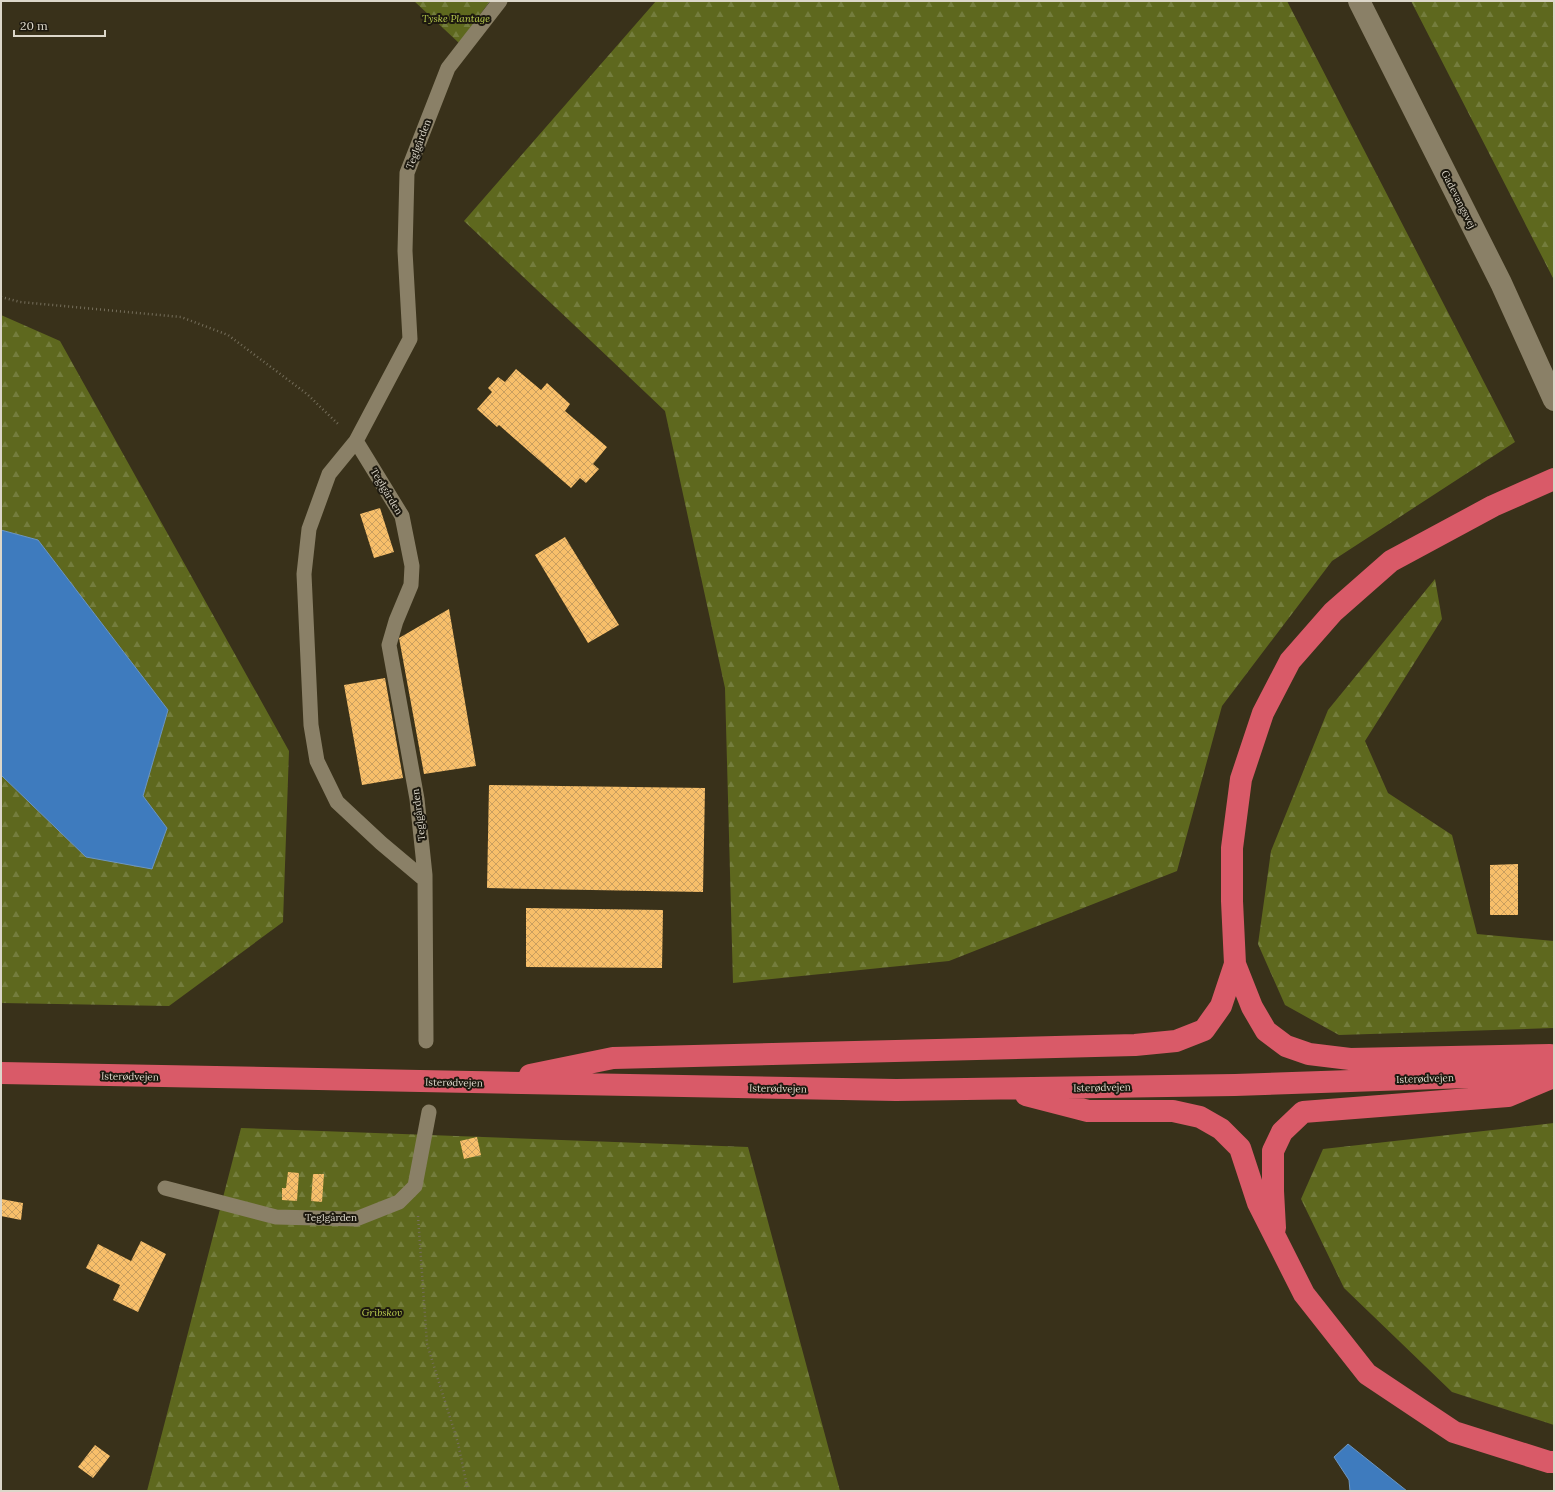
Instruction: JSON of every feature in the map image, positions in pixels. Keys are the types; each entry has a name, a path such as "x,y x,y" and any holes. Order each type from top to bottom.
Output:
{"highway":[{"path":"1554,479 1493,506 1391,561 1333,612 1290,662 1263,714 1241,779 1232,848 1232,901 1236,964 1252,1007 1266,1030 1286,1046 1309,1054 1350,1059 1554,1056"},
{"path":"490,1083 613,1058 1135,1045 1176,1041 1204,1030 1221,1006 1236,964"},
{"name":"Isterødvejen","path":"1,1073 896,1090 1235,1085 1554,1075"},
{"path":"1276,1237 1272,1151 1282,1132 1303,1112 1508,1096 1534,1086 1554,1075"},
{"path":"996,1088 1088,1111 1173,1111 1200,1118 1221,1130 1240,1148 1258,1202 1304,1294 1366,1374 1454,1432 1549,1462 1554,1462"}],"street":[{"name":"Gadevangsvej","path":"1359,1 1501,282 1554,400"}],"lane":[{"name":"Teglgården","path":"426,1041 425,880 417,799 389,645 396,621 411,585 412,566 402,516 356,441 410,340 405,251 407,173 448,68 500,1"},
{"path":"356,441 328,474 309,530 304,574 311,725 317,762 337,802 381,843 425,880"},
{"path":"415,1186 429,1112"},
{"name":"Teglgården","path":"165,1188 276,1217 356,1219 399,1202 415,1186"}],"path":[{"path":"1,297 20,302 182,317 228,335 307,394 356,441"},
{"path":"415,1186 427,1344 458,1443 468,1491"}],"green space":[{"name":"Tyske Plantage","path":"414,1 490,1 459,43"},
{"path":"656,1 1287,1 1515,442 1332,561 1222,706 1177,871 949,961 733,983 725,688 665,411 464,221"},
{"path":"1411,1 1554,1 1554,280"},
{"path":"1,315 60,341 289,751 283,922 169,1006 1,1003 1,775 86,857 167,828 143,796 168,710 38,540 1,530"},
{"path":"1435,579 1442,619 1365,741 1388,793 1452,835 1477,934 1554,941 1554,1028 1339,1035 1285,1005 1258,944 1271,851 1328,710"},
{"path":"1554,1123 1554,1425 1452,1392 1344,1288 1301,1199 1323,1149"},
{"name":"Gribskov","path":"241,1128 748,1147 840,1491 147,1491"}],"water":[{"path":"1,530 38,540 168,710 143,796 167,828 152,869 86,857 1,775"},
{"path":"1348,1444 1407,1491 1350,1491 1349,1480 1334,1457"}],"building":[{"path":"516,369 541,390 547,383 570,404 565,411 607,447 593,464 599,469 586,483 580,478 571,488 499,425 497,427 477,409 492,392 488,388 498,377 505,382"},
{"path":"380,508 394,552 374,558 360,514"},
{"path":"565,537 619,625 588,643 535,555"},
{"path":"449,609 476,766 424,774 399,638"},
{"path":"385,678 403,778 362,785 344,685"},
{"path":"489,785 705,788 703,892 487,888"},
{"path":"1518,864 1518,915 1490,915 1490,865"},
{"path":"526,908 663,910 662,968 526,967"},
{"path":"477,1137 481,1155 464,1159 460,1141"},
{"path":"288,1172 299,1173 297,1201 282,1200 282,1188 286,1188"},
{"path":"313,1174 324,1174 322,1202 311,1201"},
{"path":"1,1199 23,1203 21,1220 1,1216"},
{"path":"141,1241 166,1254 138,1312 113,1300 120,1285 86,1268 98,1244 131,1261"},
{"path":"95,1445 110,1456 93,1478 78,1467"}]}
